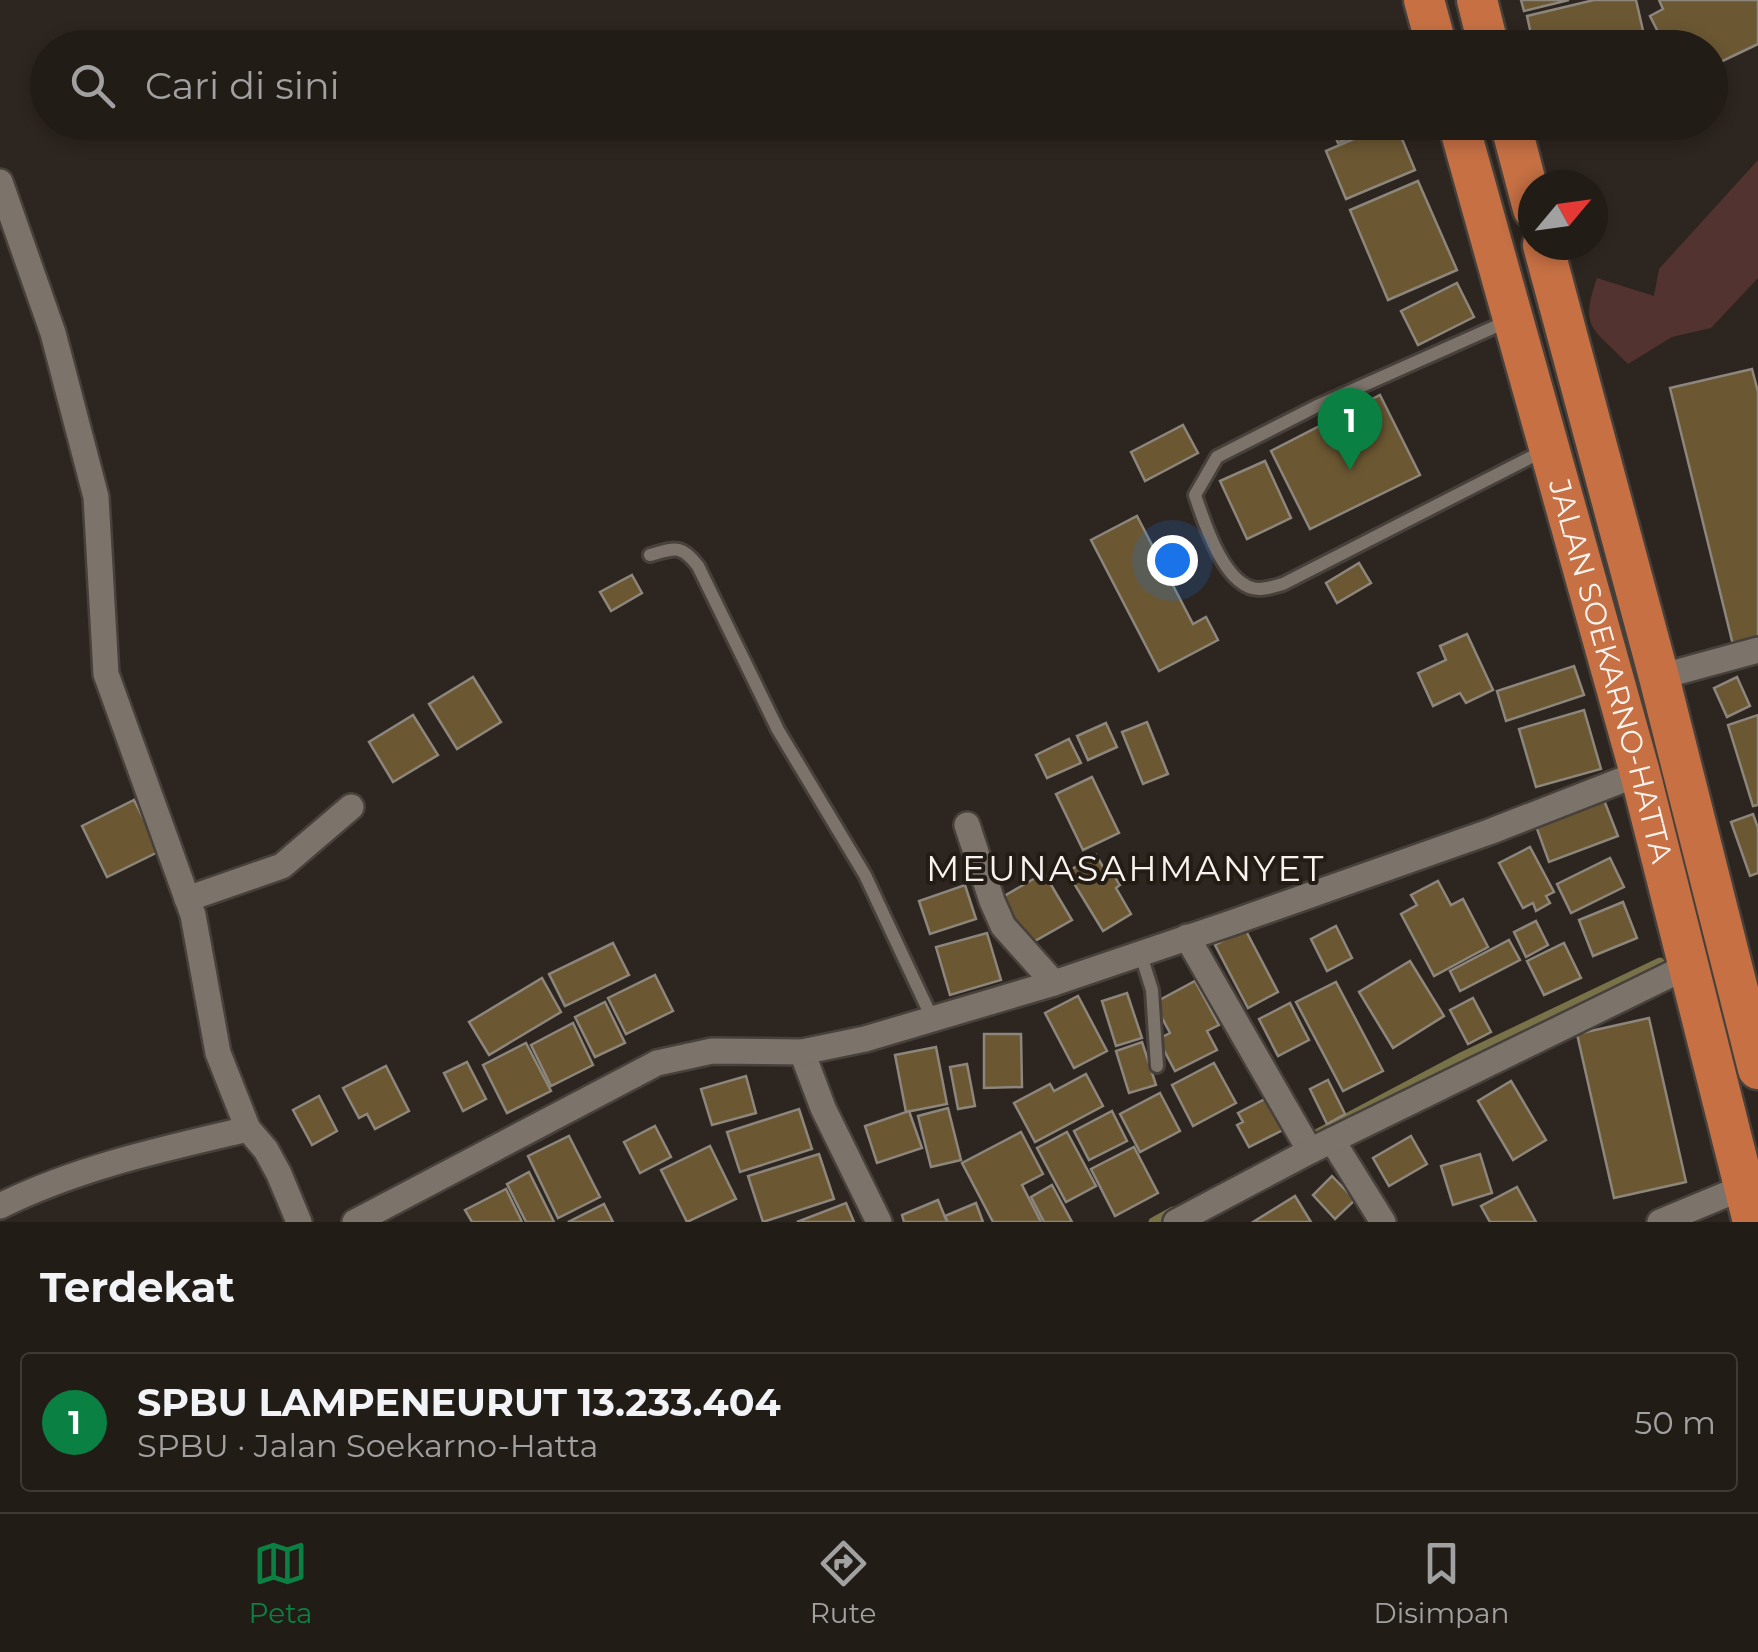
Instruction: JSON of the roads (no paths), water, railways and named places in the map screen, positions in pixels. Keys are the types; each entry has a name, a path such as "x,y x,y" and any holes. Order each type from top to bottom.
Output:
{"highway":[{"path":"1424,0 1432,30"},
{"path":"1476,0 1485,30"},
{"name":"JALAN SOEKARNO-HATTA","path":"1463,140 1640,773 1749,1205"},
{"path":"1515,140 1523,170"},
{"name":"JALAN SOEKARNO-HATTA","path":"1546,260 1659,677 1758,1069"},
{"path":"1674,912 1716,906"}],"street":[{"path":"0,182 53,333 96,497 106,674 187,898 218,1053 248,1129 273,1162 299,1222"},
{"path":"1659,677 1758,650"},
{"path":"355,1222 657,1063 712,1051 802,1052 865,1039 1054,983 1489,832 1640,773"},
{"path":"187,898 282,866 351,808"},
{"path":"967,825 992,902 1004,926 1054,983"},
{"path":"1187,937 1310,1140 1383,1222"},
{"path":"1176,1222 1310,1140 1690,964"},
{"path":"802,1052 823,1108 878,1222"},
{"path":"0,1206 47,1183 120,1158 248,1129"},
{"path":"1660,1222 1749,1205"}],"lane":[{"path":"1512,320 1317,406 1216,457 1195,496 1211,541 1236,579 1256,590 1283,584 1548,449"},
{"path":"650,555 674,548 688,552 698,566 778,730 865,875 932,1018"},
{"path":"1140,952 1152,990 1157,1066"}],"waterway":[{"path":"1318,1133 1463,1056 1660,962"},
{"path":"1153,1222 1173,1211"}],"place":[{"name":"SPBU LAMPENEURUT 13.233.404","path":"1350,470"}],"district":[{"name":"MEUNASAHMANYET","path":"1126,869"}]}
